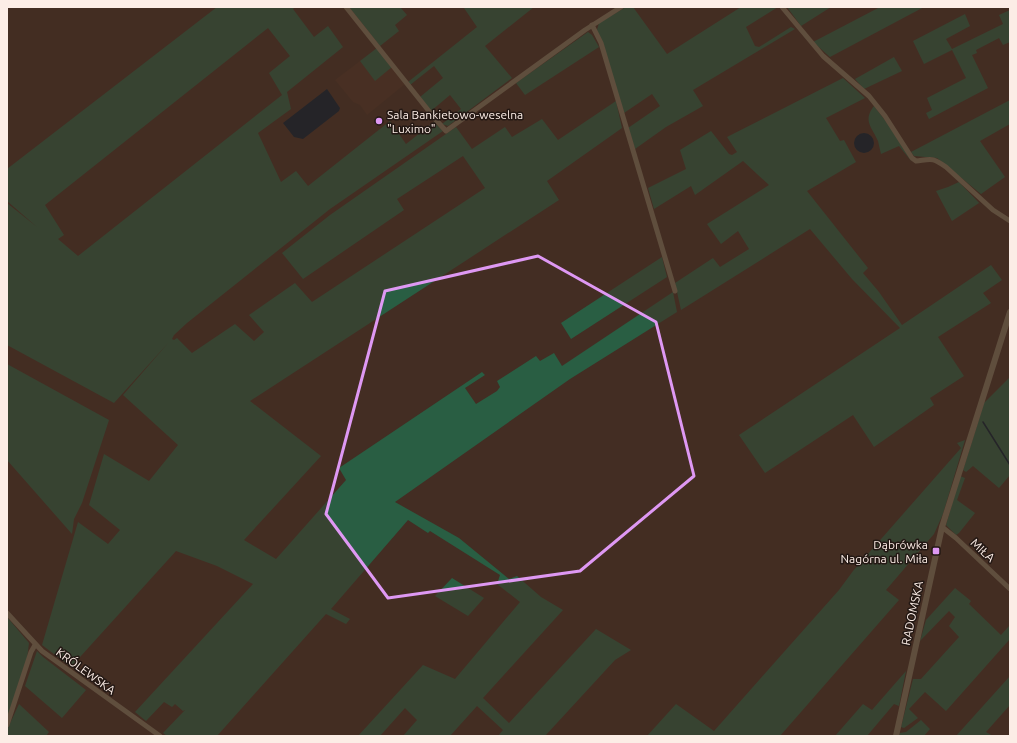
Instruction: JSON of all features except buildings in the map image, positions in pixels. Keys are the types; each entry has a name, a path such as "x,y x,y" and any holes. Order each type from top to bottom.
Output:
{"street":[{"path":"346,7 446,131 592,25 621,7"},
{"path":"782,7 823,56 869,96 886,116 912,158 916,160 930,158 937,160 998,215 1010,221"},
{"path":"592,25 601,43 675,291"},
{"name":"RADOMSKA","path":"896,736 942,527 1010,312"},
{"name":"MIŁA","path":"942,527 956,538 1010,589"},
{"name":"KRÓLEWSKA","path":"7,614 35,645 160,736"},
{"path":"7,725 31,652 35,645"}],"highlighted area":[{"path":"538,256 656,322 694,476 580,571 388,598 326,514 385,291"}],"shaded area":[{"path":"360,61 375,80 392,67 405,84 367,115 360,105 353,102 335,80"}],"green space":[{"path":"217,7 295,7 293,9 314,37 328,26 343,47 287,92 291,109 258,133 281,182 296,171 308,186 390,121 406,144 434,122 443,131 330,209 187,323 174,335 172,339 174,340 177,338 192,353 235,324 254,341 264,332 249,315 295,283 312,302 485,188 463,156 397,199 404,210 303,279 282,253 330,215 456,127 472,149 505,127 512,137 542,119 558,140 616,101 622,128 547,181 559,200 250,401 321,456 244,540 276,559 346,480 339,468 482,372 485,375 465,388 476,404 497,391 500,387 497,381 536,356 540,361 554,353 562,366 673,292 677,312 570,379 395,502 459,538 509,579 517,576 541,597 563,610 483,698 509,723 596,629 631,650 615,660 545,736 498,736 503,730 477,706 450,736 403,736 417,720 405,708 380,736 358,736 423,665 455,679 520,602 497,584 500,575 430,531 428,533 408,520 331,609 350,619 346,624 326,614 217,736 167,736 163,733 185,710 183,711 175,704 172,707 164,702 146,721 135,712 253,584 217,566 176,551 71,667 42,645 78,522 108,544 120,530 89,505 104,454 149,481 178,445 123,395 169,342 114,403 7,345 7,203 37,227 7,201 7,169","holes":["268,28 290,56 269,73 282,95 78,256 58,239 64,235 45,205"]},
{"path":"349,7 400,7 407,15 395,25 399,31 380,46"},
{"path":"534,7 485,46 512,78 448,126 442,124 461,109 450,95 431,111 420,97 443,78 434,66 410,85 408,82 477,27 464,8"},
{"path":"626,7 633,7 667,54 741,7 778,7 746,27 755,46 759,47 791,27 795,29 693,90 703,106 666,127 635,149 628,128 660,106 652,94 624,113 597,30 599,23"},
{"path":"787,7 831,7 801,26"},
{"path":"880,7 924,7 830,57 813,42"},
{"path":"1010,10 1010,42 1003,45 999,38 976,50 977,53 972,55 988,88 929,119 926,113 932,110 927,98 966,78 952,50 924,64 913,41 965,14 970,26 946,39 952,49 1003,24 999,15"},
{"path":"588,32 592,35 599,47 525,95 516,83"},
{"path":"377,48 392,67 375,81 360,61"},
{"path":"894,57 902,71 864,89 855,79"},
{"path":"843,78 865,98 826,118 840,141 844,140 856,162 807,191 868,268 863,273 879,292 902,325 991,265 1002,280 983,293 991,303 938,337 964,376 930,398 934,405 874,447 853,415 765,473 739,435 900,328 852,279 810,229 681,310 675,283 713,258 720,267 749,249 738,231 721,244 707,224 769,185 743,161 695,195 691,186 654,209 648,188 686,169 680,150 711,131 729,154 732,155 737,152 727,137"},
{"path":"1010,100 1010,124 980,141 1005,177 981,194 937,158 914,156 911,152"},
{"path":"874,106 888,124 912,162 899,146 881,154 878,141 871,128 869,120 869,116"},
{"path":"959,182 983,207 979,203 952,221 936,191"},
{"path":"662,257 667,277 571,339 561,323"},
{"path":"7,364 109,420 82,503 74,519 72,534 7,460"},
{"path":"1010,377 1010,475 999,488 973,466 966,472 963,470 984,403"},
{"path":"965,440 943,514 934,534 886,590 899,600 780,736 647,736 676,704 714,731 839,590 853,571 961,448 957,443"},
{"path":"960,476 965,478 957,500 975,513 956,535 946,525"},
{"path":"452,578 484,598 468,616 435,596"},
{"path":"955,588 971,601 969,604 1001,635 1010,625 1010,639 946,711 925,692 909,709 918,718 904,728 901,727 913,679 921,679 959,637 949,626 955,617 949,611 920,641 926,620"},
{"path":"7,617 29,643 27,659 7,719"},
{"path":"37,651 86,690 62,718 25,686"},
{"path":"906,671 899,706 894,704 867,736 835,736 863,704 872,710"},
{"path":"1010,676 1010,705 986,732 993,736 956,736"},
{"path":"19,704 49,732 46,736 7,736 7,730"},
{"path":"921,720 930,729 924,736 899,736 900,733 906,732"}],"water":[{"path":"327,89 340,108 339,111 303,139 294,137 283,123"},
{"path":"860,133 868,133 874,139 874,147 868,153 860,153 854,147 854,139"}],"waterway":[{"path":"983,422 1010,465"}],"place":[{"name":"Sala Bankietowo-weselna \"Luximo\"","path":"379,121"},
{"name":"Dąbrówka Nagórna ul. Miła","path":"936,551"}]}
